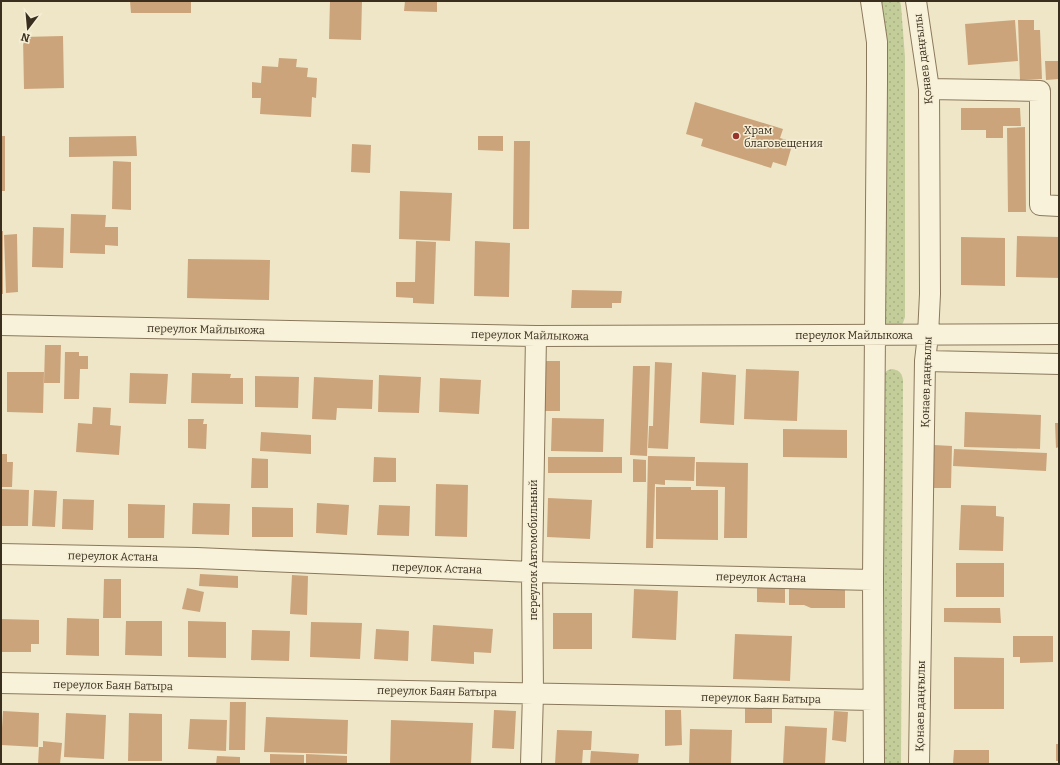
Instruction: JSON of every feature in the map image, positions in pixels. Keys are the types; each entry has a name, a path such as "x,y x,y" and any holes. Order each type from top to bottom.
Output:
{"street":[{"path":"872,1 877,42 873,580 874,764"},
{"name":"Қонаев даңғылы","path":"916,1 929,89 930,294 925,361 919,764"},
{"path":"929,89 1040,91 1040,205 1059,206"},
{"name":"переулок Майлыкожа","path":"1,325 536,336 1059,334"},
{"name":"переулок Автомобильный","path":"531,764 533,693 532,572 536,336"},
{"path":"925,361 1059,364"},
{"name":"переулок Астана","path":"1,554 197,558 532,572 873,580"},
{"name":"переулок Баян Батыра","path":"1,683 873,700"}],"green space":[{"path":"875,1 900,1 905,57 905,317 900,326 887,326 884,323"},
{"path":"892,369 900,372 903,380 901,764 877,764 882,375 888,370"}],"building":[{"path":"130,1 191,1 191,13 131,13"},
{"path":"330,1 362,1 361,40 329,39"},
{"path":"405,1 437,1 437,12 404,11"},
{"path":"1015,20 1018,61 968,65 965,24"},
{"path":"1018,20 1034,20 1034,30 1040,30 1042,79 1020,80"},
{"path":"63,36 64,88 24,89 23,37"},
{"path":"279,58 297,59 296,67 308,68 307,77 317,78 316,98 312,97 311,117 260,114 261,98 252,98 252,82 261,83 262,66 278,67"},
{"path":"1045,61 1059,61 1059,79 1046,80"},
{"name":"Храм благовещения","path":"695,102 783,129 780,138 793,142 786,166 773,162 771,168 701,146 703,139 686,134"},
{"path":"961,108 1020,108 1021,126 1003,126 1003,138 986,138 986,130 961,130"},
{"path":"1025,127 1026,212 1008,212 1007,128"},
{"path":"1,136 5,136 5,191 1,191"},
{"path":"136,136 137,156 69,157 69,137"},
{"path":"478,136 503,136 503,151 478,150"},
{"path":"514,141 530,141 529,229 513,229"},
{"path":"352,144 371,145 370,173 351,172"},
{"path":"113,161 131,162 131,210 112,209"},
{"path":"400,191 452,193 450,241 399,239"},
{"path":"71,214 106,215 105,227 118,227 118,246 105,245 105,254 70,253"},
{"path":"33,227 64,228 63,268 32,267"},
{"path":"1,231 3,231 3,294 1,294"},
{"path":"17,234 18,292 6,293 4,235"},
{"path":"1017,236 1059,237 1059,278 1016,277"},
{"path":"961,237 1005,238 1005,286 961,285"},
{"path":"416,241 436,242 434,304 413,303 413,298 396,297 396,282 415,282"},
{"path":"475,241 510,243 509,297 474,296"},
{"path":"188,259 270,260 269,300 187,298"},
{"path":"572,290 622,291 621,303 612,303 612,308 571,308"},
{"path":"45,345 61,345 60,383 44,383"},
{"path":"65,352 79,352 79,356 88,356 88,369 80,369 79,399 64,399"},
{"path":"545,361 560,361 560,411 544,411"},
{"path":"655,362 672,363 668,449 648,448 649,426 653,426"},
{"path":"633,366 650,366 647,456 630,455"},
{"path":"746,369 799,371 797,421 744,419"},
{"path":"7,372 44,372 43,413 7,412"},
{"path":"702,372 736,375 734,425 700,423"},
{"path":"130,373 168,374 166,404 129,403"},
{"path":"192,373 231,374 230,378 243,378 243,404 191,403"},
{"path":"379,375 421,377 419,413 378,412"},
{"path":"255,376 299,377 298,408 255,407"},
{"path":"314,377 373,380 372,409 337,408 336,420 312,419"},
{"path":"440,378 481,380 479,414 439,412"},
{"path":"93,407 111,408 110,425 121,426 119,455 76,452 78,423 92,424"},
{"path":"965,412 1041,415 1040,449 964,447"},
{"path":"552,418 604,419 603,452 551,451"},
{"path":"188,419 204,419 203,424 207,424 206,449 188,448"},
{"path":"1055,423 1059,423 1059,447 1056,448"},
{"path":"783,429 847,430 847,458 783,457"},
{"path":"261,432 311,435 311,454 260,451"},
{"path":"934,445 952,446 951,488 933,488"},
{"path":"954,449 1047,453 1046,471 953,466"},
{"path":"1,454 7,454 7,462 13,462 12,487 1,487"},
{"path":"648,456 695,457 694,481 665,480 665,485 655,484 653,548 646,548"},
{"path":"374,457 396,458 396,482 373,482"},
{"path":"548,457 622,457 622,473 548,473"},
{"path":"252,458 268,459 268,488 251,488"},
{"path":"633,459 646,460 646,482 633,482"},
{"path":"696,462 748,463 747,538 724,538 725,487 696,486"},
{"path":"436,484 468,485 467,537 435,536"},
{"path":"656,487 691,487 691,490 718,490 718,540 656,539"},
{"path":"1,489 29,490 28,526 1,526"},
{"path":"34,490 57,491 55,527 32,526"},
{"path":"548,498 592,500 590,539 547,537"},
{"path":"63,499 94,500 93,530 62,529"},
{"path":"193,503 230,504 229,535 192,534"},
{"path":"317,503 349,505 347,535 316,533"},
{"path":"128,504 165,505 164,538 128,538"},
{"path":"379,505 410,506 409,536 377,535"},
{"path":"961,505 996,506 996,516 1004,517 1003,551 959,550"},
{"path":"252,507 293,508 293,537 252,537"},
{"path":"956,563 1004,563 1004,597 956,597"},
{"path":"200,574 238,576 238,588 199,586"},
{"path":"292,575 308,576 307,615 290,614"},
{"path":"104,579 121,579 121,618 103,618"},
{"path":"757,587 785,588 785,603 757,602"},
{"path":"789,587 845,587 845,608 811,608 804,605 789,605"},
{"path":"187,588 204,592 200,612 182,609"},
{"path":"634,589 678,591 676,640 632,638"},
{"path":"944,608 1000,608 1001,623 944,622"},
{"path":"553,613 592,613 592,649 553,649"},
{"path":"67,618 99,619 99,656 66,655"},
{"path":"1,619 39,620 39,644 31,644 31,652 1,652"},
{"path":"126,621 162,621 162,656 125,655"},
{"path":"188,621 226,622 226,658 188,657"},
{"path":"311,622 362,623 360,659 310,657"},
{"path":"433,625 493,629 491,653 474,652 474,664 431,661"},
{"path":"376,629 409,631 408,661 374,659"},
{"path":"252,630 290,631 289,661 251,660"},
{"path":"735,634 792,636 790,681 733,679"},
{"path":"1013,636 1053,636 1053,662 1020,663 1020,657 1013,657"},
{"path":"954,657 1004,658 1004,709 954,709"},
{"path":"230,702 246,702 245,750 229,750"},
{"path":"745,708 772,708 772,723 745,723"},
{"path":"494,710 516,711 514,749 492,748"},
{"path":"665,710 681,710 682,745 665,746"},
{"path":"3,711 39,713 38,747 1,745"},
{"path":"834,711 848,712 846,742 832,740"},
{"path":"66,713 106,715 104,759 64,757"},
{"path":"129,713 162,714 162,761 128,761"},
{"path":"266,717 348,720 347,754 264,752"},
{"path":"190,719 227,720 226,751 188,749"},
{"path":"391,720 473,723 471,764 390,764"},
{"path":"785,726 827,728 825,764 783,764"},
{"path":"690,729 732,730 731,764 689,764"},
{"path":"557,730 592,731 591,750 583,750 582,764 555,764"},
{"path":"43,741 62,743 60,764 38,764 39,747 43,747"},
{"path":"1056,744 1059,744 1059,761 1056,761"},
{"path":"954,750 989,750 989,764 953,764"},
{"path":"591,751 639,754 638,764 590,764"},
{"path":"270,754 304,755 304,764 270,764"},
{"path":"306,754 347,756 347,764 306,764"},
{"path":"217,756 240,757 240,764 216,764"}],"place":[{"name":"Храм благовещения","path":"736,136"}]}
